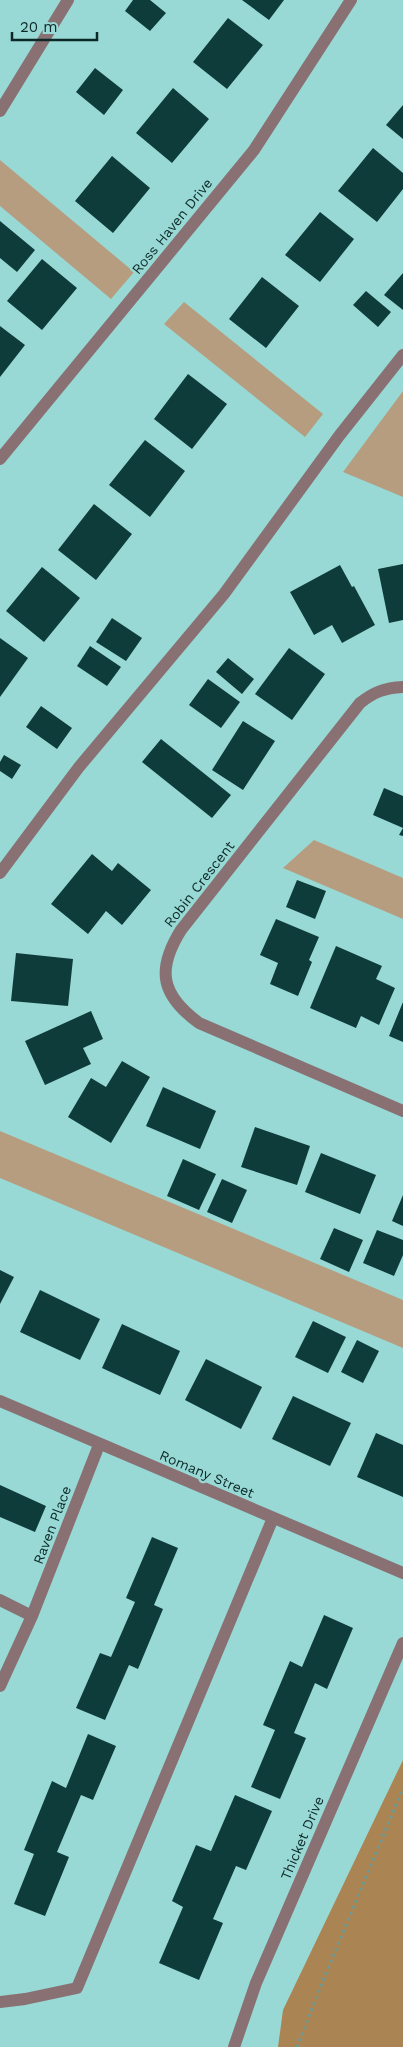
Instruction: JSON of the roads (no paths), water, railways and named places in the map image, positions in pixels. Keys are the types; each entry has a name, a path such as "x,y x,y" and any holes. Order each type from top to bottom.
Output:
{"street":[{"path":"0,111 68,0"},
{"name":"Ross Haven Drive","path":"0,459 254,150 351,0"},
{"path":"0,873 79,766 224,594 340,436 403,355"},
{"name":"Robin Crescent","path":"403,687 387,687 374,692 360,704 181,930 170,947 165,962 166,979 172,994 181,1010 199,1023 403,1111"},
{"name":"Romany Street","path":"0,1401 99,1445 403,1573"},
{"name":"Raven Place","path":"0,1686 32,1616 99,1445"},
{"path":"0,2002 25,2000 77,1988 273,1518"},
{"path":"0,1600 32,1616"},
{"name":"Thicket Drive","path":"234,2047 256,1983 403,1643"}]}
